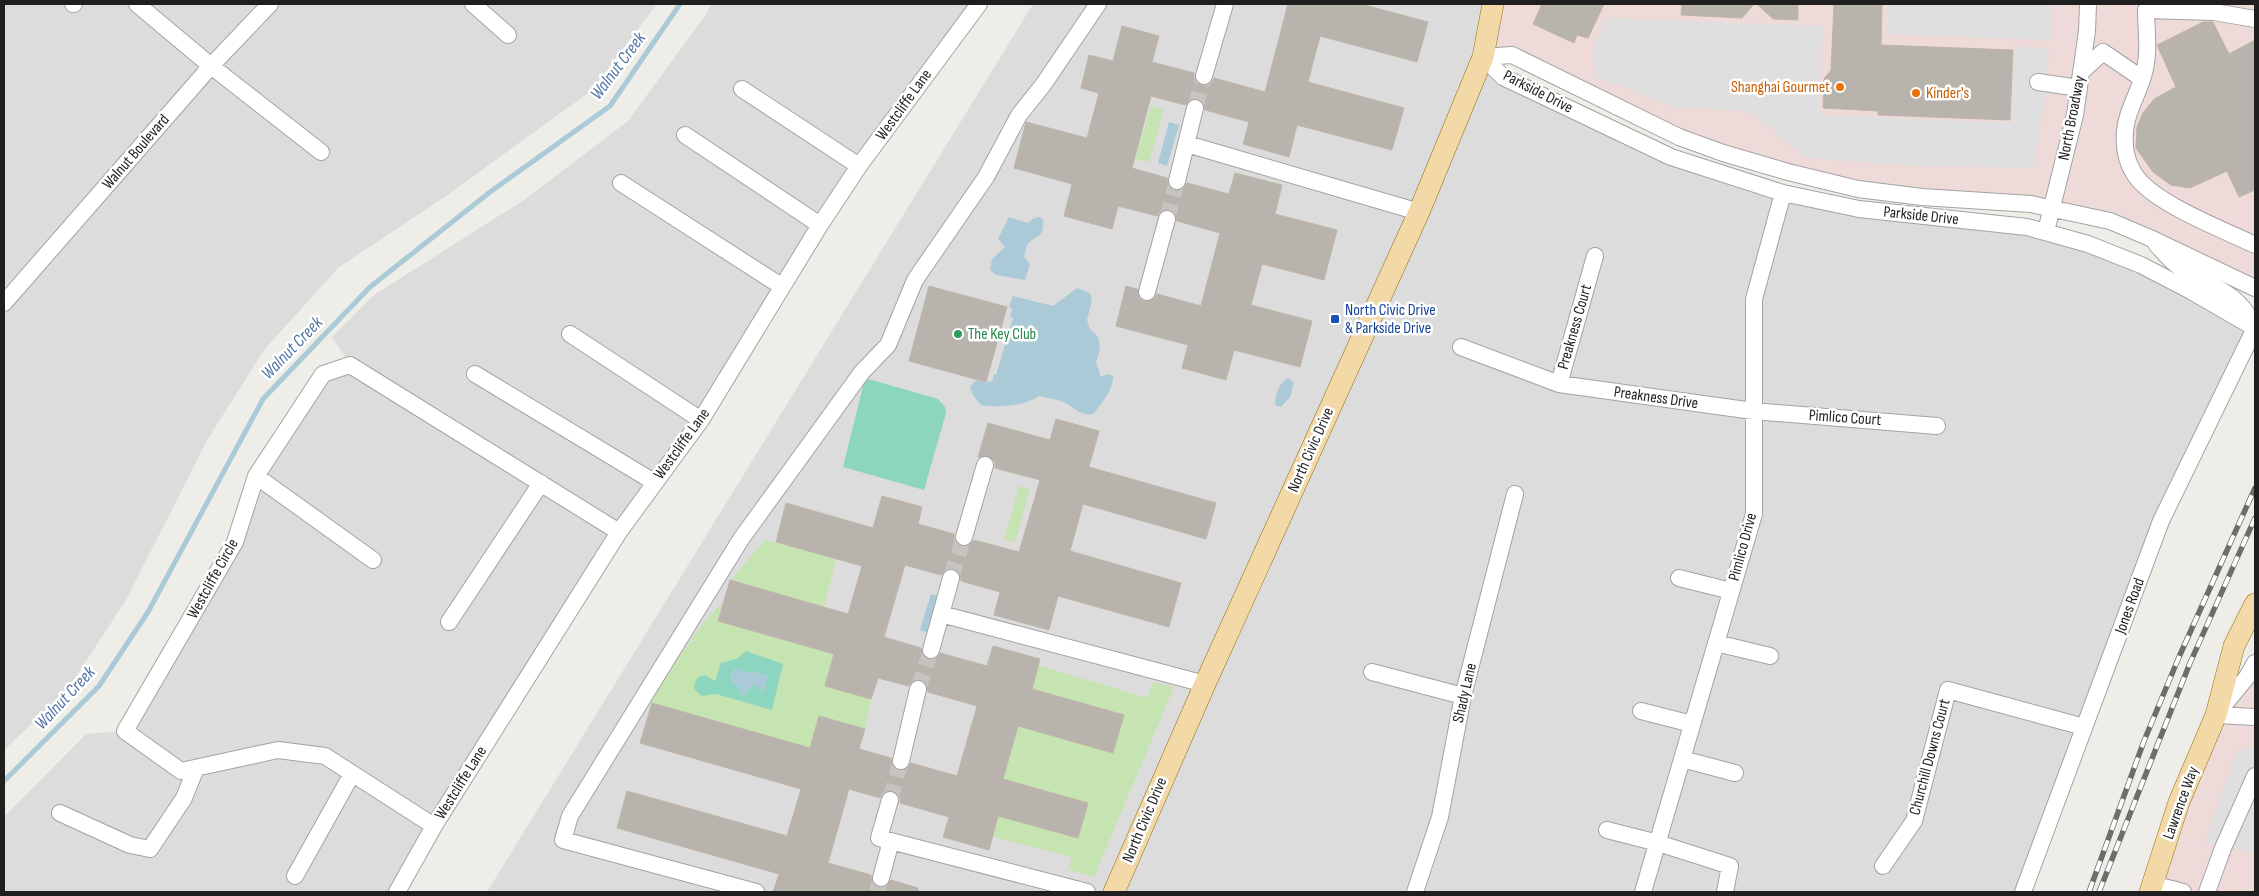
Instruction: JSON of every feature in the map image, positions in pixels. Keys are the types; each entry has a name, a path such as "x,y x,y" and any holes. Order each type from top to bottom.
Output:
{"main road":[{"name":"North Civic Drive","path":"1114,892 1205,684 1419,212 1482,57 1493,4"},
{"name":"Lawrence Way","path":"2151,888 2179,802 2216,715 2234,646 2255,604"}],"street":[{"path":"137,4 211,66 321,152"},
{"name":"Walnut Boulevard","path":"4,303 211,66 270,4"},
{"path":"473,4 508,35"},
{"name":"Westcliffe Lane","path":"397,892 434,826 619,532 701,420 781,286 859,166 978,4"},
{"path":"756,892 563,840 570,816 741,539 862,372 888,345 915,280 986,177 1019,115 1043,85 1098,4"},
{"path":"1204,76 1225,4"},
{"name":"North Broadway","path":"2046,231 2075,115 2087,31 2088,4"},
{"path":"2255,19 2214,12 2146,10 2146,64 2126,123 2124,144 2127,161 2135,176 2150,191 2255,245"},
{"path":"2038,82 2080,80 2103,52 2141,78"},
{"name":"Parkside Drive","path":"1482,57 1512,56 1679,137 1788,172 1868,190 1922,198 2031,204 2110,221 2255,288"},
{"name":"Parkside Drive","path":"1482,57 1503,77 1671,157 1783,193 1859,209 2046,231 2088,244 2141,265 2255,328"},
{"path":"742,89 859,166"},
{"path":"1178,180 1195,108"},
{"path":"685,135 820,225"},
{"path":"1187,144 1419,212"},
{"path":"621,183 781,286"},
{"name":"Pimlico Drive","path":"1643,892 1754,514 1754,299 1783,193"},
{"path":"1147,292 1167,219"},
{"path":"2150,238 2176,266 2218,288 2243,306 2255,328"},
{"name":"Preakness Court","path":"1462,347 1559,384 1595,256"},
{"name":"Jones Road","path":"2023,892 2161,521 2255,328"},
{"path":"570,334 701,420"},
{"name":"Westcliffe Circle","path":"434,826 325,756 278,750 181,771 125,731 235,542 256,476 323,374 350,365 619,532"},
{"path":"475,374 654,482"},
{"name":"Preakness Drive","path":"1559,384 1753,411"},
{"name":"Pimlico Court","path":"1753,411 1937,426"},
{"path":"964,537 985,465"},
{"path":"256,476 372,560"},
{"path":"449,622 540,483"},
{"name":"Shady Lane","path":"1415,892 1440,817 1463,696 1515,494"},
{"path":"931,650 951,578"},
{"path":"1679,578 1731,591"},
{"path":"941,614 1205,684"},
{"path":"1716,643 1770,656"},
{"name":"Lawrence Way","path":"2216,715 2248,677 2255,662"},
{"path":"1372,672 1463,696"},
{"path":"900,760 918,689"},
{"name":"Churchill Downs Court","path":"1883,866 1914,821 1948,690 2084,727"},
{"path":"1641,711 1692,724"},
{"path":"2216,715 2255,717"},
{"path":"1682,758 1735,773"},
{"path":"60,813 130,845 150,849 184,798 196,768"},
{"path":"295,876 352,774"},
{"path":"2207,892 2223,848 2255,776"},
{"path":"890,800 879,838 1087,892"},
{"path":"1608,830 1658,843 1730,866 1725,892"},
{"path":"881,878 891,841"},
{"path":"2151,888 2183,892"}],"shaded area":[{"path":"4,4 657,4 591,91 446,196 339,267 264,350 209,437 126,600 67,690 4,750"},
{"path":"711,4 979,4 654,482 397,892 4,892 4,817 86,734 125,731 235,542 257,482 323,374 350,365 332,337 374,295 524,200 628,121 707,13"},
{"path":"1033,4 1493,4 1483,57 1671,157 1783,193 2088,244 2255,328 2161,521 2023,892 487,892"},
{"path":"1493,4 2255,4 2255,288 2110,221 1922,197 1723,153 1512,56 1483,57"},
{"path":"1888,4 2052,4 2051,40 1887,34"},
{"path":"1606,18 1823,26 1819,115 2012,123 2014,47 2049,48 2045,97 2033,168 1920,166 1808,158 1748,111 1674,107 1595,76 1593,47"},
{"path":"2255,663 2255,892 2150,892 2179,802"},
{"path":"2255,747 2255,853 2204,844 2238,750"}],"green space":[{"path":"1151,106 1164,110 1149,162 1135,159"},
{"path":"865,378 938,399 945,407 946,413 924,490 843,467"},
{"path":"1019,486 1030,489 1015,543 1004,539"},
{"path":"765,540 836,559 824,607 730,581"},
{"path":"722,603 718,620 834,654 826,686 871,699 865,729 819,716 810,748 646,702 705,621"},
{"path":"746,651 783,664 772,710 716,694 702,696 695,690 695,682 698,678 705,675 715,681 721,663 738,658"},
{"path":"1038,665 1147,698 1153,682 1174,687 1094,877 1068,869 1072,857 993,837 998,816 1078,838 1088,803 1003,779 1018,726 1113,753 1124,715 1032,689"}],"water":[{"path":"1169,122 1179,125 1167,166 1158,163"},
{"path":"1009,217 1028,223 1034,218 1040,217 1043,220 1041,234 1028,244 1026,249 1024,257 1030,264 1025,280 996,275 990,270 992,259 1005,247 998,239"},
{"path":"1077,288 1090,293 1092,301 1087,320 1090,329 1098,337 1100,349 1096,362 1101,377 1107,374 1113,376 1109,391 1093,414 1082,413 1060,401 1039,396 1026,402 1011,405 981,405 973,395 970,386 977,380 987,383 988,381 992,382 994,374 996,375 1013,318 1010,316 1012,309 1009,306 1013,296 1053,306"},
{"path":"1288,378 1294,383 1290,397 1281,407 1275,405 1279,387"},
{"path":"931,594 940,597 929,633 920,630"},
{"path":"736,668 747,673 755,671 768,675 763,695 759,687 752,686 746,695 740,694 739,687 730,678 733,670"}],"building":[{"path":"1288,4 1361,4 1428,22 1417,62 1320,36 1308,82 1404,108 1392,150 1297,125 1289,157 1243,144 1249,122 1205,110 1204,105 1198,98 1192,99 1185,105 1151,96 1132,168 1167,178 1168,184 1175,191 1184,188 1187,183 1229,194 1235,173 1282,185 1275,214 1337,230 1324,280 1262,264 1251,305 1312,321 1300,367 1234,350 1226,380 1182,368 1188,345 1116,326 1126,286 1137,289 1140,299 1145,302 1154,299 1157,294 1201,306 1220,233 1177,221 1174,212 1169,209 1160,212 1157,216 1118,206 1112,229 1064,216 1072,184 1014,168 1026,122 1087,138 1099,93 1081,88 1089,55 1113,61 1122,26 1159,36 1152,62 1194,73 1194,79 1201,85 1211,84 1214,78 1265,92"},
{"path":"1542,4 1604,4 1588,38 1577,35 1574,43 1533,24"},
{"path":"1682,4 1754,4 1742,18 1681,15"},
{"path":"1757,4 1798,4 1798,20 1773,19"},
{"path":"1834,4 1882,4 1881,45 2013,50 2010,120 1878,115 1878,111 1823,108 1824,79 1831,70"},
{"path":"2203,22 2213,22 2229,54 2255,40 2255,190 2239,197 2227,171 2190,188 2171,185 2153,172 2136,148 2137,127 2143,113 2154,99 2176,87 2157,45"},
{"name":"The Key Club","path":"929,286 1007,307 986,382 909,361"},
{"path":"1056,419 1099,431 1089,467 1216,503 1206,539 1083,504 1070,551 1181,583 1169,627 1058,596 1049,630 994,615 1000,592 961,581 960,575 954,569 948,568 941,575 905,565 884,637 921,648 924,657 929,660 938,657 940,653 987,666 993,646 1040,659 1032,689 1124,715 1113,753 1018,726 1003,779 1088,803 1078,838 998,816 989,850 943,837 949,817 900,803 900,797 893,791 883,792 880,798 849,789 828,863 871,875 872,881 878,887 884,887 891,880 918,888 918,892 773,892 779,874 617,828 627,791 787,836 801,789 640,743 652,703 810,748 819,716 865,729 859,749 891,758 892,764 898,771 904,770 911,763 957,776 977,706 928,692 925,682 920,679 911,682 908,686 878,678 871,699 825,686 834,654 718,621 730,580 848,614 862,566 776,542 786,503 873,528 882,496 922,507 918,524 954,534 954,540 961,546 967,547 974,540 1019,552 1040,480 995,468 995,462 988,456 978,457 988,423 1050,440"}],"waterway":[{"name":"Walnut Creek","path":"4,781 99,686 148,612 263,399 370,287 490,192 610,106 680,4"}],"tunnel":[{"path":"1195,108 1204,76"},
{"path":"1167,219 1177,181"},
{"path":"951,578 964,537"},
{"path":"918,689 931,650"},
{"path":"890,800 901,761"},
{"path":"877,892 881,878"}],"railway":[{"path":"2089,892 2144,741 2179,657 2255,488"},
{"path":"2099,892 2190,663 2255,518"}],"place":[{"name":"Shanghai Gourmet","path":"1840,87"},
{"name":"Kinder's","path":"1916,93"},
{"name":"North Civic Drive & Parkside Drive","path":"1335,319"},
{"name":"The Key Club","path":"958,334"}]}
